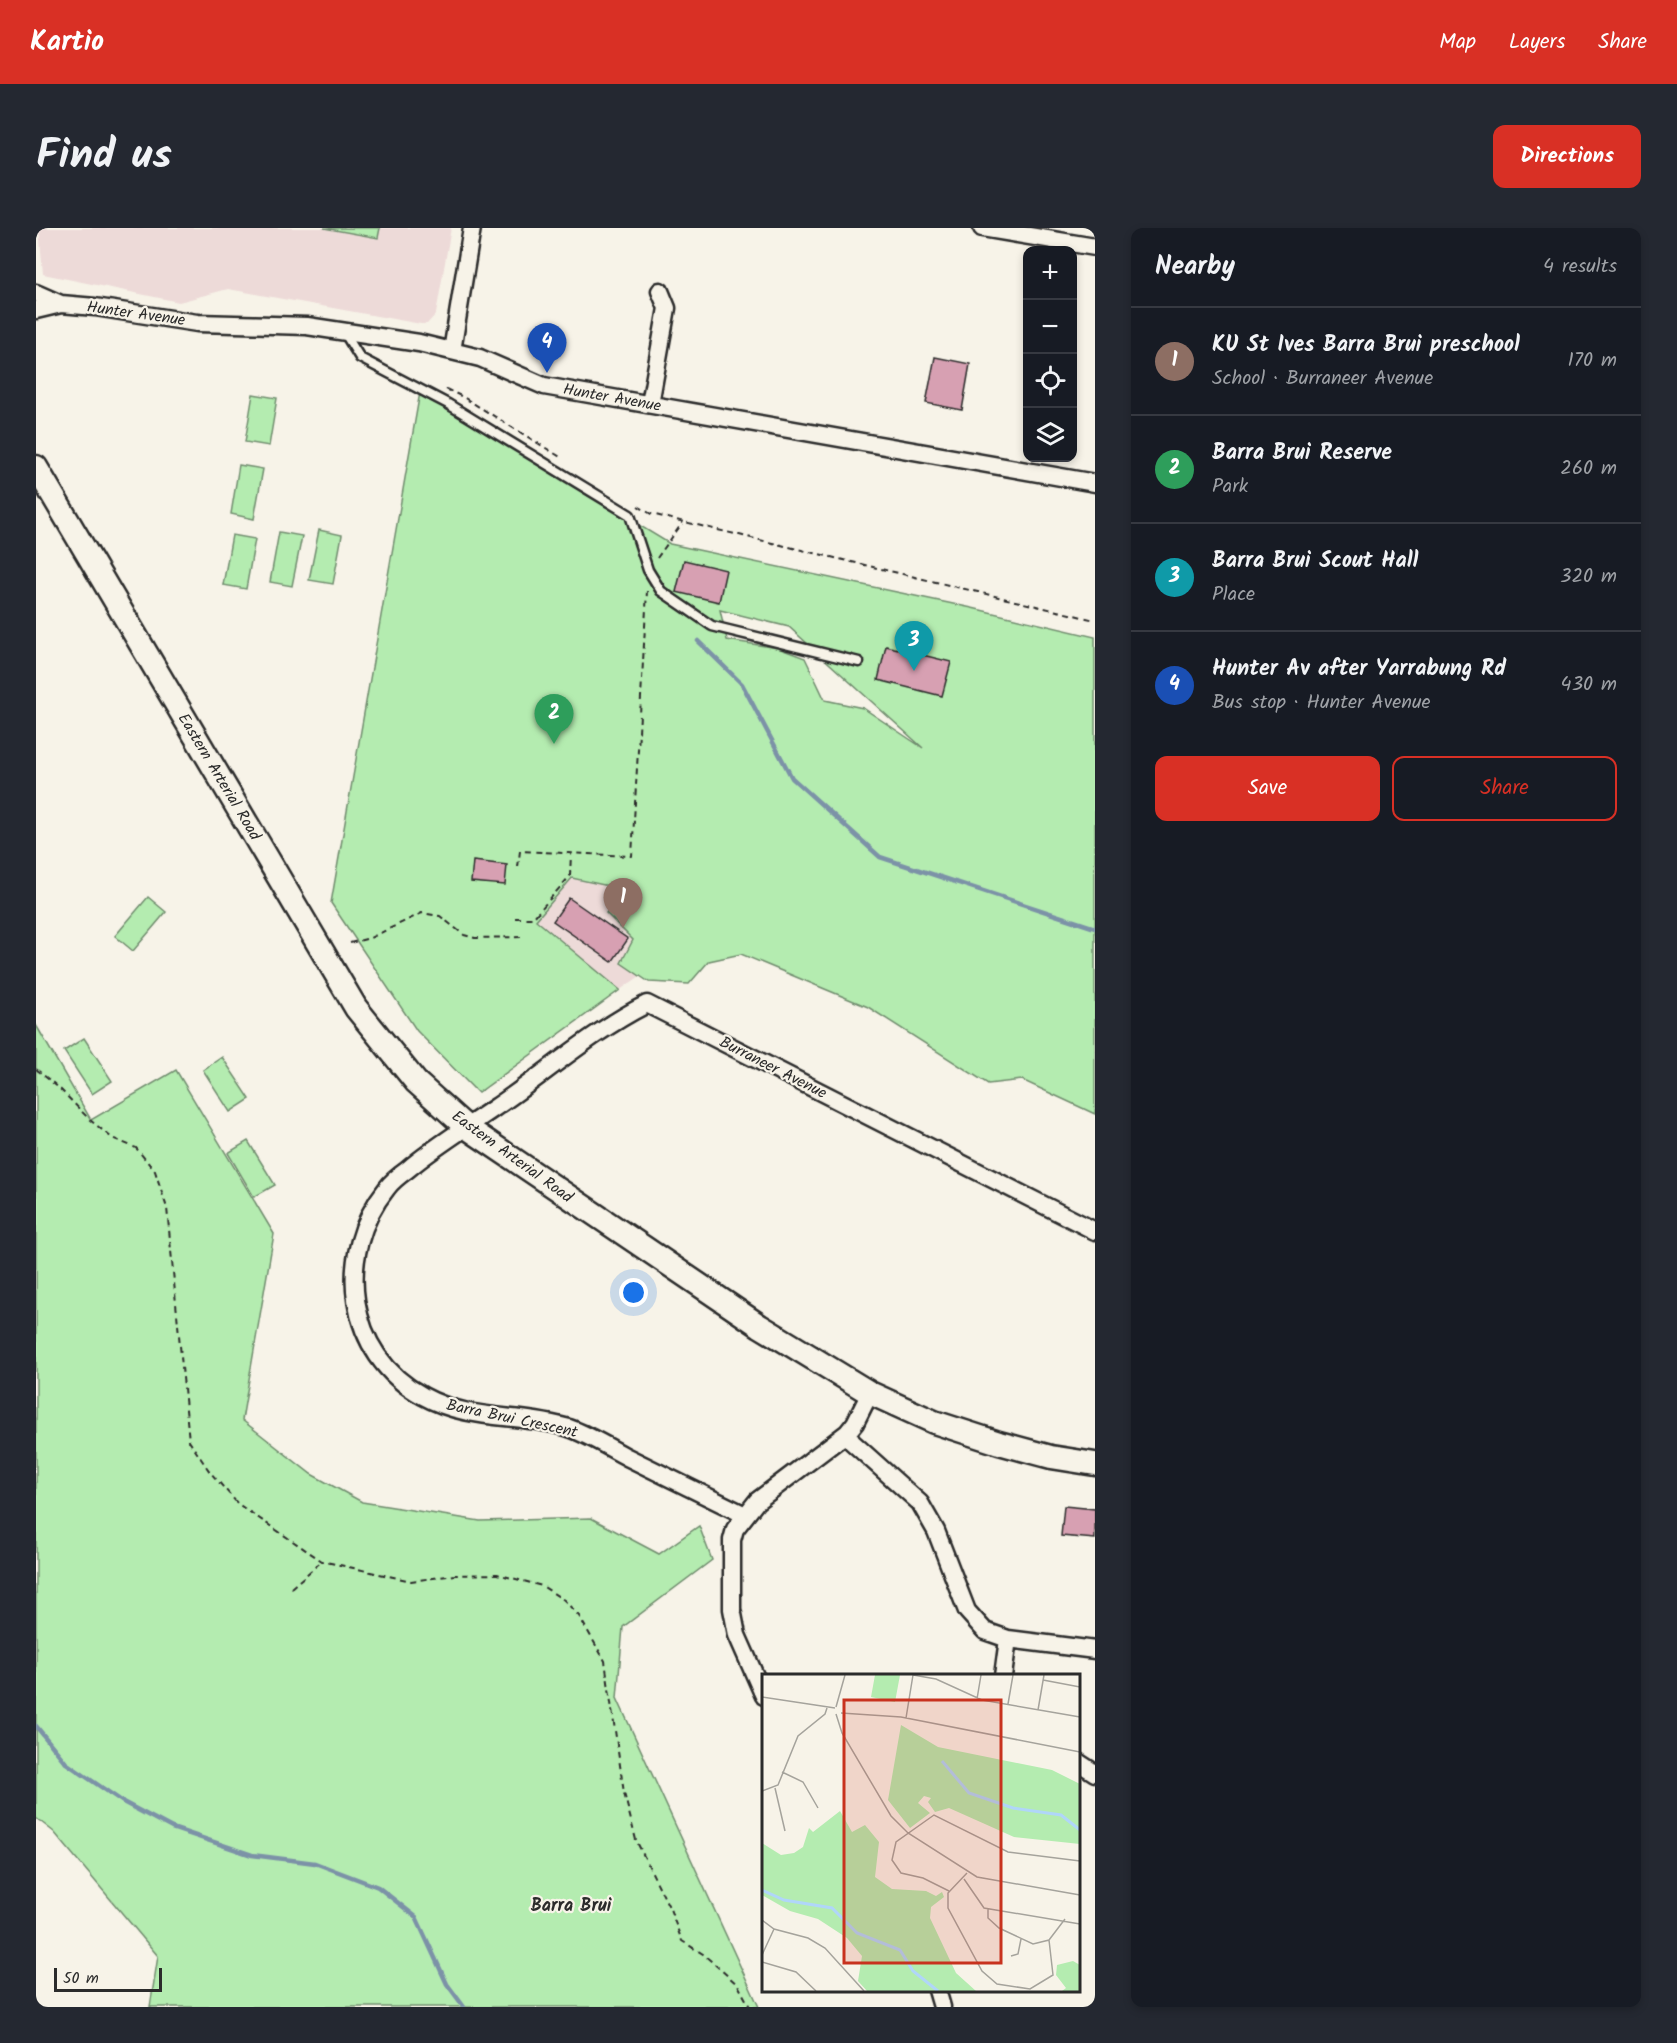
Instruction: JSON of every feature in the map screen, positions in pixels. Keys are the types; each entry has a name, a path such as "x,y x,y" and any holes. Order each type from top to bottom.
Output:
{"main road":[{"name":"Eastern Arterial Road","path":"36,466 356,1008 416,1082 466,1127 760,1326 870,1393 934,1422 999,1443 1051,1457 1095,1464"}],"street":[{"path":"452,351 472,228"},
{"path":"982,228 1095,247"},
{"path":"650,404 667,308 660,291"},
{"name":"Hunter Avenue","path":"36,293 61,304"},
{"name":"Hunter Avenue","path":"36,310 61,304 197,323 307,326 419,343 480,358 544,386 1095,483"},
{"name":"Burraneer Avenue","path":"466,1127 621,1017 647,1004 1095,1231"},
{"name":"Barra Brui Crescent","path":"466,1127 414,1164 388,1186 362,1230 353,1272 354,1293 363,1328 385,1364 402,1382 442,1406 463,1412 569,1428 745,1515"},
{"path":"762,1692 736,1635 732,1609 732,1540 735,1529 758,1501 847,1433 855,1423 870,1393"},
{"path":"847,1433 852,1442 920,1503 936,1531 967,1611 985,1631 1008,1639 1095,1650"},
{"path":"1003,1674 1008,1639"},
{"path":"1080,1763 1095,1773"},
{"path":"938,1992 942,2007"}],"lane":[{"path":"344,332 360,358 448,404 630,515 648,570 662,591 712,626 859,662"}],"path":[{"path":"443,387 562,459"},
{"path":"632,502 651,514 1095,620"},
{"path":"518,867 520,851 632,856 648,570 683,522"},
{"path":"515,918 533,918 570,876 571,854"},
{"path":"350,943 370,938 422,913 440,916 464,935 475,938 521,937"},
{"path":"36,1069 112,1138 136,1148 155,1171 167,1208 189,1441 210,1472 238,1504 322,1561 411,1581 455,1575 497,1574 542,1586 564,1600 579,1616 605,1661 624,1793 636,1840 670,1909 682,1941 703,1954 738,1985 750,2007"},
{"path":"291,1588 322,1561"}],"shaded area":[{"path":"39,228 451,228 436,314 427,324 421,324 228,289 179,302 43,274"},
{"path":"571,878 715,908 696,937 620,990 536,920"}],"green space":[{"path":"324,228 380,228 378,238"},
{"path":"420,392 670,544 972,608 1095,637 1095,1114 1022,1080 988,1084 868,1007 741,954 709,961 689,984 649,982 621,963 633,940 606,913 627,890 572,878 536,920 620,990 478,1093 417,1031 331,903","holes":["720,610 789,627 923,748 863,708 825,700 805,658 778,648 727,640"]},
{"path":"253,394 277,398 269,446 245,442"},
{"path":"239,465 263,469 254,519 231,514"},
{"path":"319,530 342,535 333,584 309,580"},
{"path":"279,532 302,536 292,586 270,582"},
{"path":"232,535 255,539 246,589 223,585"},
{"path":"148,897 166,912 133,951 115,936"},
{"path":"36,1025 91,1120 176,1070 274,1234 242,1420 311,1474 362,1502 480,1521 591,1518 659,1554 699,1526 712,1560 623,1627 617,1698 759,2007 150,2007 158,1956 54,1832 36,1818"},
{"path":"84,1038 112,1081 92,1094 64,1051"},
{"path":"222,1057 250,1099 230,1112 203,1070"},
{"path":"248,1141 275,1185 254,1197 228,1153"}],"building":[{"path":"935,357 970,364 962,410 926,403"},
{"path":"684,560 726,570 719,602 676,592"},
{"path":"886,646 951,662 942,696 878,680"},
{"path":"473,861 507,865 505,885 471,882"},
{"path":"569,898 628,939 612,962 553,921"},
{"path":"1064,1506 1095,1509 1095,1539 1061,1536"}],"waterway":[{"path":"698,641 742,684 792,778 880,857 1095,928"},
{"path":"36,1726 66,1763 123,1802 172,1828 252,1855 315,1863 378,1887 416,1917 447,1984 464,2007"}],"place":[{"name":"Hunter Av after Yarrabung Rd","path":"547,373"},
{"name":"Barra Brui Scout Hall","path":"914,671"},
{"name":"Barra Brui Reserve","path":"554,744"},
{"name":"KU St Ives Barra Brui preschool","path":"623,928"}],"district":[{"name":"Barra Brui","path":"571,1906"}]}
